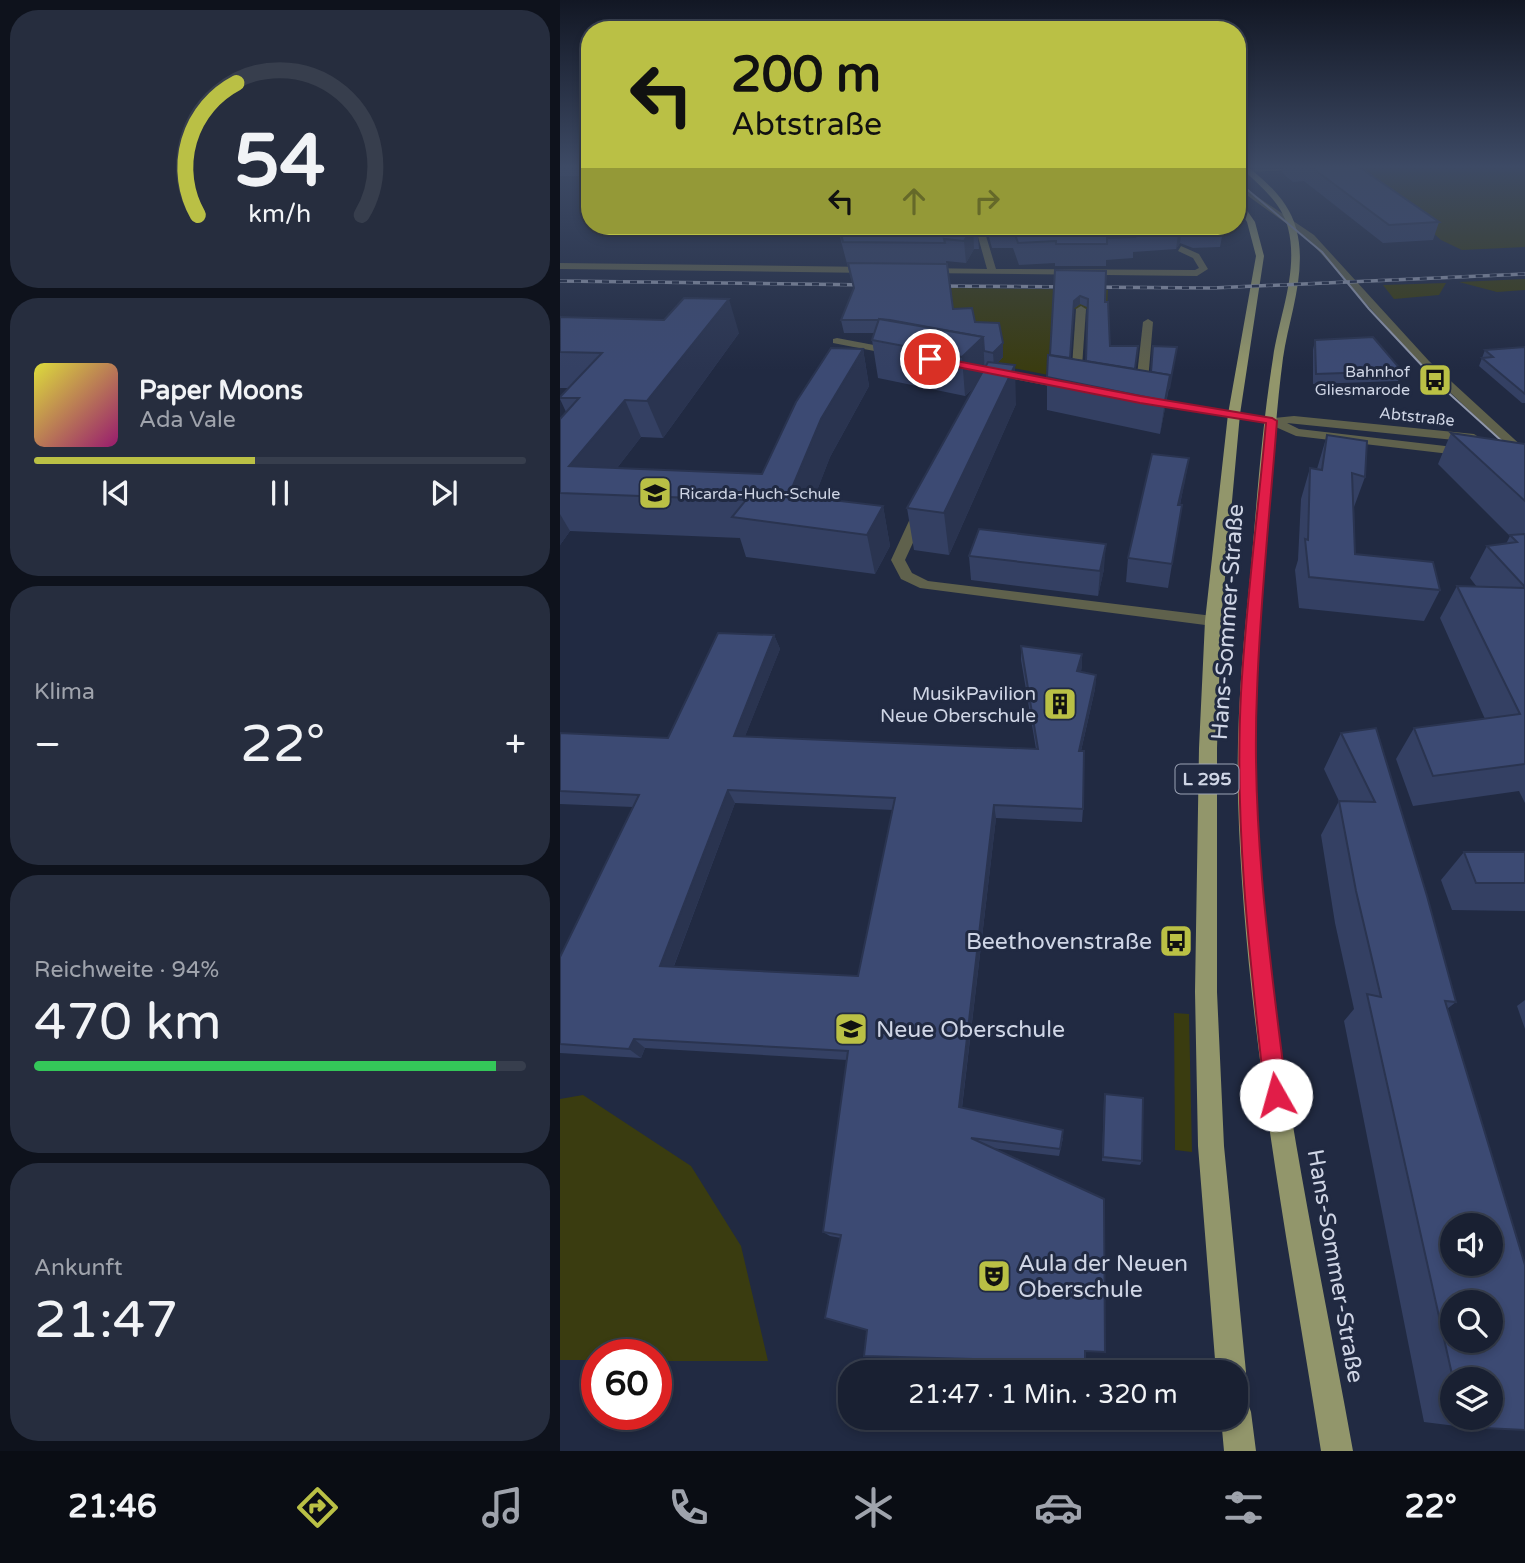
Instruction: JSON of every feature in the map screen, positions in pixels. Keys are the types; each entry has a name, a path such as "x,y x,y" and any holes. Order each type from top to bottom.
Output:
{"main road":[{"name":"L 295","path":"1234,414 1260,256 1254,235"},
{"name":"L 295","path":"1272,421 1278,359 1295,257 1291,235"},
{"name":"Hans-Sommer-Straße","path":"1230,1360 1211,1146 1206,992 1208,748 1213,621 1234,414"},
{"name":"Hans-Sommer-Straße","path":"1272,421 1249,692 1249,829 1258,945 1276,1095 1338,1451"},
{"path":"1238,1430 1240,1451"}],"street":[{"path":"979,235 992,272"},
{"path":"1306,235 1326,253 1425,363 1522,451"},
{"path":"908,271 992,272 1049,268 1164,273 1197,272 1204,269 1196,256 1181,249"},
{"path":"560,266 880,271"},
{"path":"1076,388 1081,309"},
{"path":"1140,400 1148,322"},
{"path":"837,341 904,354"},
{"path":"991,375 1088,390"},
{"name":"Abtstraße","path":"1127,397 1272,421 1296,432 1480,453"},
{"name":"Abtstraße","path":"1272,421 1294,419 1471,438 1501,442 1522,451"},
{"path":"1500,456 1522,451"},
{"path":"927,499 898,560 905,576 925,585 1213,621"}],"shaded area":[{"path":"1435,235 1525,235 1525,247 1462,250"},
{"path":"1525,279 1525,290 1497,292 1459,282"},
{"path":"1446,283 1439,295 1394,299 1383,285"},
{"path":"951,288 1108,290 1107,309 1053,309 1048,375 973,360 954,322"},
{"path":"1174,1013 1189,1014 1192,1152 1175,1150"},
{"path":"583,1095 691,1166 741,1246 768,1361 672,1361 672,1339 581,1339 581,1360 560,1360 560,1099"}],"building":[{"path":"841,235 968,235 964,241 944,239 945,243 843,242"},
{"path":"1015,235 1135,237 1107,238 1107,244 1056,244 1056,241 1018,243"},
{"path":"848,263 947,264 953,309 972,308 975,322 999,323 1003,343 993,353 984,351 983,337 890,320 841,320 854,288"},
{"path":"1055,270 1106,271 1105,302 1108,302 1110,346 1138,346 1135,369 1086,361 1088,299 1080,296 1074,301 1070,358 1050,355"},
{"path":"684,298 729,299 647,401 625,400 569,466 762,474 796,402 831,348 863,349 821,419 789,495 883,506 867,535 732,517 746,500 560,493 560,419 579,398 560,397 602,353 560,352 560,317 664,320"},
{"path":"879,319 983,337 962,357 872,340"},
{"path":"1373,337 1402,371 1316,374 1315,340"},
{"path":"1153,346 1177,347 1169,389 1170,375 1151,372"},
{"path":"1525,347 1525,394 1482,358 1493,357 1485,350"},
{"path":"1048,355 1170,375 1165,401 1047,377"},
{"path":"988,362 1015,365 944,513 907,508"},
{"path":"1451,433 1525,444 1525,501"},
{"path":"1327,435 1367,441 1365,477 1352,473 1355,554 1433,562 1440,590 1309,577 1305,539 1308,540 1310,468 1322,470"},
{"path":"1152,454 1189,458 1178,505 1182,505 1172,564 1128,558"},
{"path":"979,529 1106,544 1100,571 969,556"},
{"path":"1525,534 1525,587 1487,546 1517,542 1510,535"},
{"path":"1457,586 1525,588 1525,764 1433,776 1414,728 1520,714"},
{"path":"718,633 774,635 734,736 1038,749 1021,646 1082,654 1077,671 1096,675 1079,751 1084,751 1083,809 994,805 959,1107 1063,1130 1060,1149 971,1138 1104,1199 1105,1352 1085,1351 1085,1360 864,1356 867,1330 825,1318 841,1235 823,1232 848,1051 634,1039 629,1049 560,1044 560,957 639,795 560,791 560,733 668,738","holes":["728,790 895,798 858,976 660,966"]},
{"path":"1376,728 1456,1002 1445,1001 1525,1265 1525,1430 1503,1429 1503,1367 1450,1367 1447,1353 1503,1353 1503,1290 1440,1290 1440,1321 1367,994 1381,997 1356,891 1339,801 1375,802 1341,733"},
{"path":"1464,852 1525,852 1525,883 1476,883"},
{"path":"1105,1094 1143,1098 1142,1161 1103,1157"}],"tram line":[{"path":"1301,235 1322,252 1369,309 1443,388 1525,462"}],"railway":[{"path":"930,286 1212,288 1525,274"},
{"path":"560,281 871,285"}],"place":[{"name":"Bahnhof Gliesmarode","path":"1435,380"},
{"name":"Ricarda-Huch-Schule","path":"655,493"},
{"name":"MusikPavilion Neue Oberschule","path":"1060,704"},
{"name":"Beethovenstraße","path":"1176,941"},
{"name":"Neue Oberschule","path":"851,1029"},
{"name":"Aula der Neuen Oberschule","path":"994,1276"}],"route":[{"path":"930,359 1140,400 1272,421 1249,692 1249,829 1258,945 1276,1095"}]}
